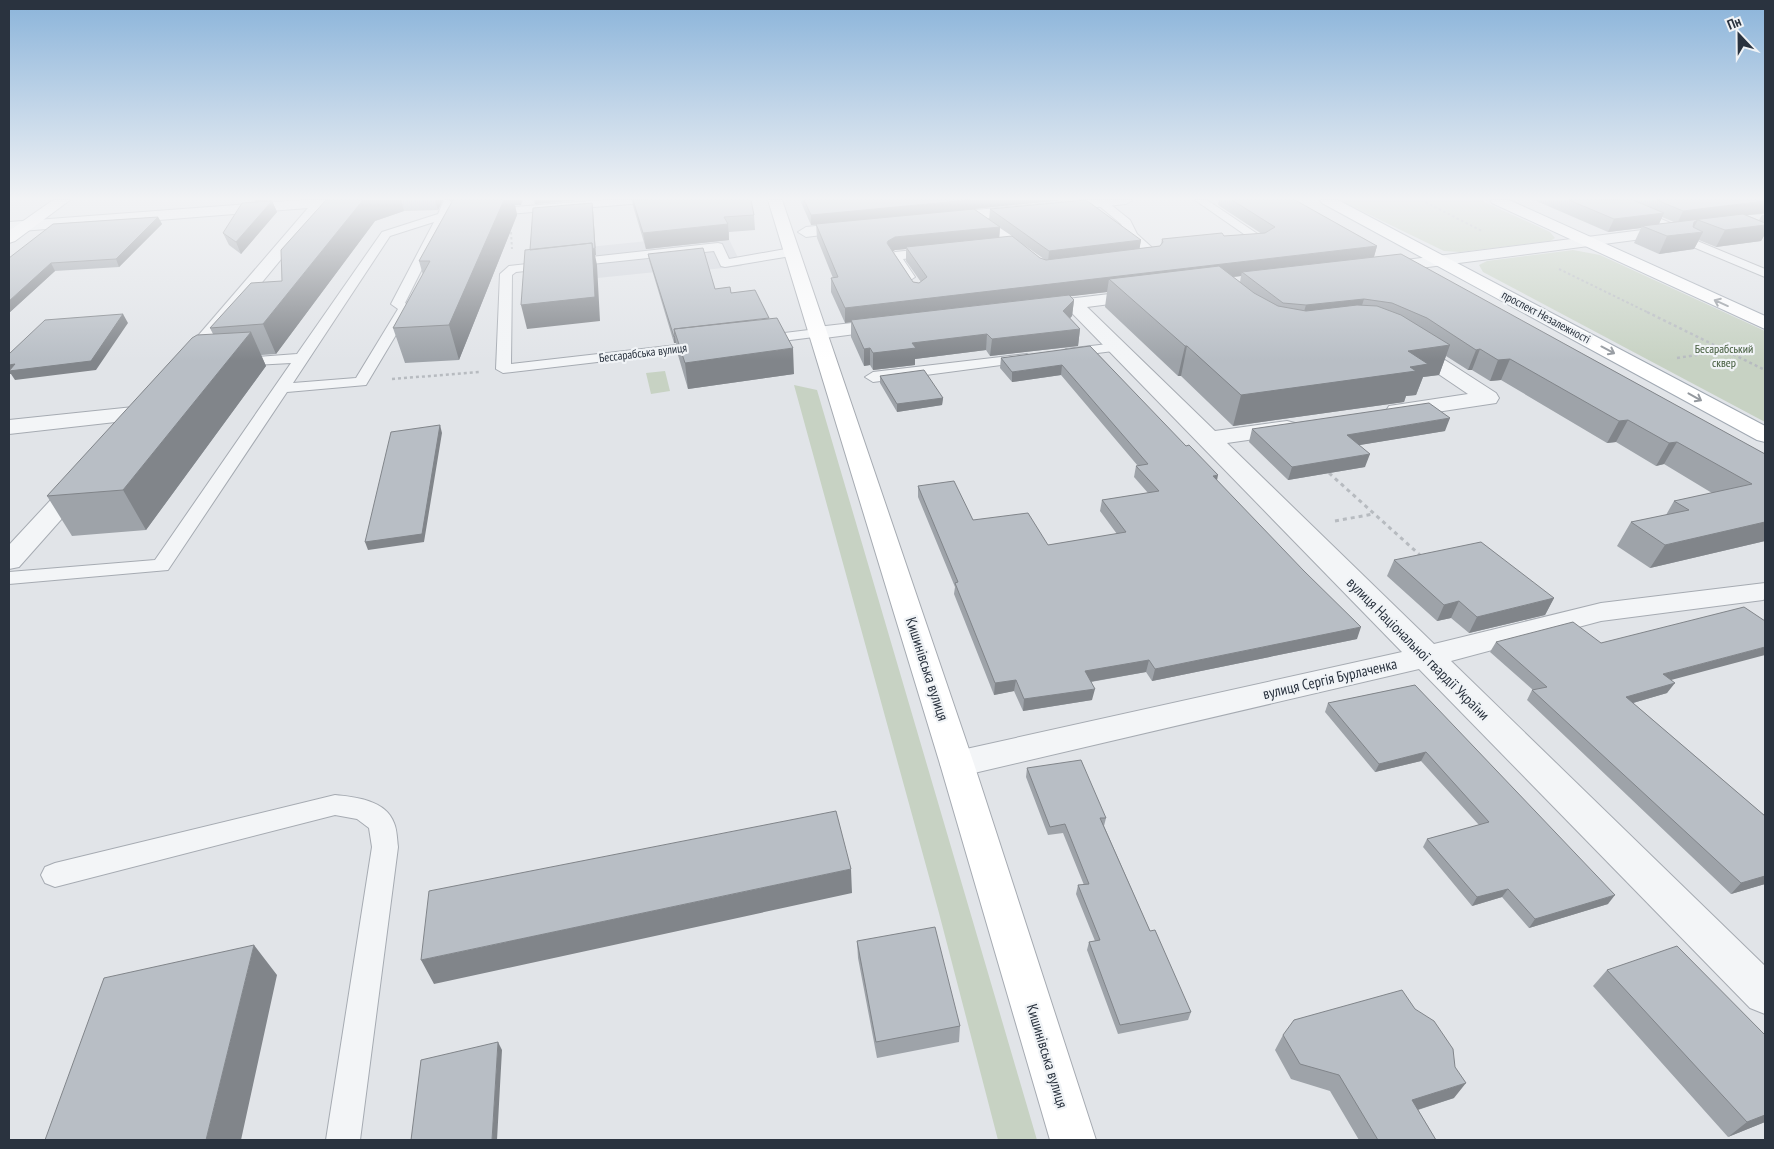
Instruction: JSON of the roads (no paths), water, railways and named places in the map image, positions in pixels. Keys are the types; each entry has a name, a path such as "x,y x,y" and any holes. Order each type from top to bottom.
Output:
{"street":[{"path":"177,372 277,254"},
{"name":"Кишинівська вулиця","path":"792,254 958,764 1073,1140"},
{"name":"проспект Незалежності","path":"1428,254 1765,436"},
{"path":"1364,270 1498,254"},
{"path":"1613,254 1765,323"},
{"path":"1045,306 1157,293"},
{"name":"вулиця Національної гвардії України","path":"1072,303 1765,994"},
{"path":"817,333 907,323"},
{"path":"1379,414 1488,398 1393,335"},
{"path":"9,427 148,406 117,441"},
{"path":"1210,439 1312,424"},
{"path":"9,562 98,462"},
{"name":"вулиця Сергія Бурлаченка","path":"958,764 1426,657 1601,612 1763,591"}],"lane":[{"path":"9,578 161,566 373,254"},
{"path":"281,388 361,382 405,308 398,304 424,254"},
{"name":"Бессарабська вулиця","path":"656,254 513,269 506,274 504,370 719,344"},
{"name":"Бессарабська вулиця","path":"721,254 725,263 781,254"},
{"path":"914,284 895,256 917,254"},
{"path":"1026,254 1033,260"},
{"path":"1123,259 1153,255 1151,254"},
{"path":"1725,254 1765,273"},
{"path":"1738,261 1765,258"},
{"path":"748,341 817,333"},
{"path":"873,377 1116,347"},
{"path":"222,363 302,358"},
{"path":"177,372 202,364"},
{"path":"55,875 335,805 363,809 381,824 385,847 343,1140"}],"park label":[{"name":"Бесарабський сквер","path":"1724,356"}]}
